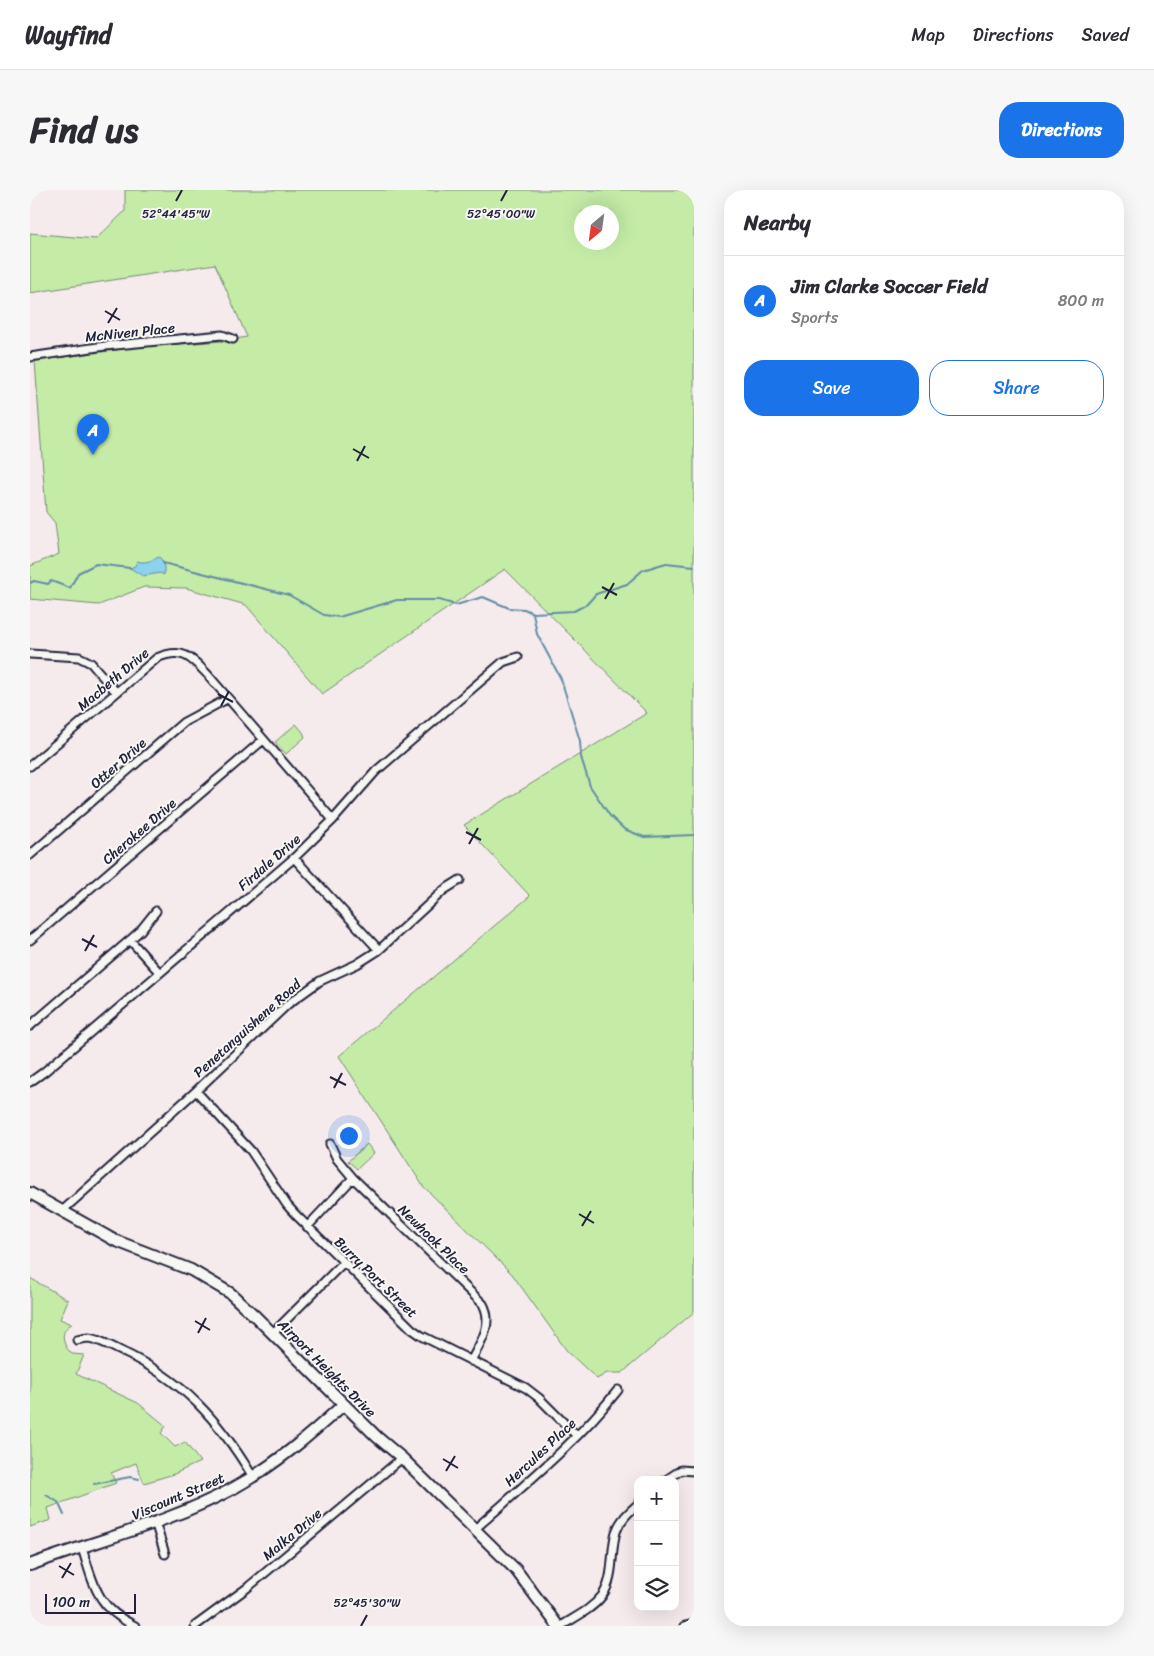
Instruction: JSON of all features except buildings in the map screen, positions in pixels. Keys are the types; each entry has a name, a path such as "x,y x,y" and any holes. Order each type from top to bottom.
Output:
{"street":[{"name":"McNiven Place","path":"30,357 106,346 222,335 233,339"},
{"path":"30,654 86,659 116,692"},
{"name":"Macbeth Drive","path":"30,766 156,658 166,654 183,654 191,657 333,820"},
{"name":"Firdale Drive","path":"30,1082 294,858 333,820 383,766 503,662 518,657"},
{"name":"Otter Drive","path":"30,855 184,722 227,699"},
{"name":"Cherokee Drive","path":"30,940 263,740"},
{"path":"294,858 379,950"},
{"name":"Penetanguishene Road","path":"62,1211 304,992 320,981 357,964 379,950 444,890 460,880"},
{"path":"30,1026 140,931 156,911"},
{"path":"130,940 159,972"},
{"name":"Burry Port Street","path":"196,1091 251,1151 287,1205 307,1227 416,1332 530,1391 577,1436"},
{"name":"Newhook Place","path":"330,1144 337,1159 353,1178 483,1304 487,1314 487,1326 471,1361"},
{"path":"307,1227 353,1178"},
{"name":"Airport Heights Drive","path":"30,1193 114,1240 191,1270 230,1293 522,1576 559,1626"},
{"path":"273,1333 344,1262"},
{"path":"77,1340 89,1338 114,1348 170,1379 194,1399 216,1422 226,1434 253,1477"},
{"name":"Hercules Place","path":"475,1529 577,1436 606,1406 618,1390"},
{"name":"Viscount Street","path":"30,1565 207,1502 253,1477 288,1453 344,1404"},
{"name":"Malka Drive","path":"195,1626 247,1588 402,1458"},
{"path":"672,1476 681,1470 694,1471"},
{"path":"559,1626 590,1607 603,1595 607,1587 616,1532 627,1514 634,1508"},
{"path":"155,1522 165,1554"},
{"path":"82,1548 92,1582 102,1600 113,1613 135,1626"},
{"path":"30,1620 32,1626"},
{"path":"685,1626 694,1624"}],"green space":[{"path":"125,190 694,190 694,1312 622,1373 607,1373 597,1379 567,1351 512,1274 423,1186 339,1056 530,896 464,825 647,713 505,569 322,694 246,605 186,588 144,587 99,605 30,599 30,566 59,554 55,523 46,512 35,361 138,347 223,341 247,337 215,264 30,293 30,233 96,239 125,211"},
{"path":"296,724 305,737 286,754 275,742"},
{"path":"367,1144 374,1153 357,1169 348,1161"},
{"path":"30,1278 68,1300 60,1319 72,1324 65,1330 64,1342 72,1354 84,1355 76,1374 138,1403 166,1426 161,1433 175,1447 185,1442 200,1462 174,1474 144,1483 136,1463 111,1473 116,1483 48,1508 51,1520 30,1527"}],"water":[{"path":"159,557 163,563 164,575 160,573 143,576 130,568 135,566 137,561 146,562"}],"waterway":[{"path":"163,563 289,595 324,615 339,617 397,600 439,600 456,605 483,597 509,608 524,609 533,613 574,611 587,604 596,594 627,584 643,570 666,563 694,566"},
{"path":"30,583 34,581 48,584 51,581 70,588 78,573 96,564 130,568"},
{"path":"533,613 537,634 561,679 580,741 581,757 590,786 610,816 624,829 644,837 694,835"},
{"path":"94,1484 130,1477 139,1479"},
{"path":"46,1495 58,1502 64,1515"}],"place":[{"name":"Jim Clarke Soccer Field","path":"93,455"}]}
